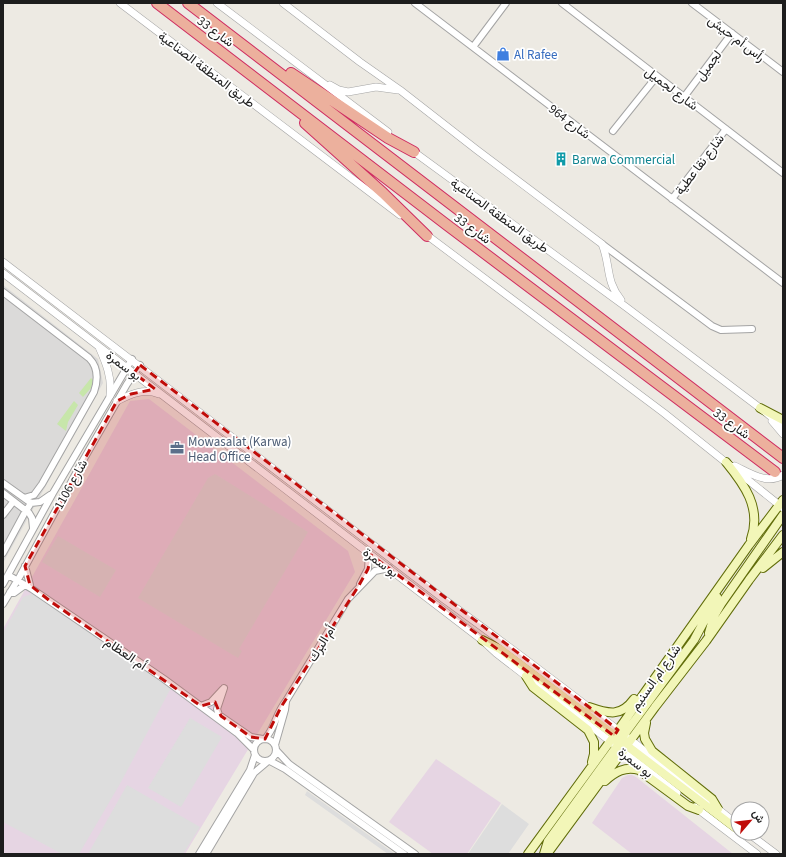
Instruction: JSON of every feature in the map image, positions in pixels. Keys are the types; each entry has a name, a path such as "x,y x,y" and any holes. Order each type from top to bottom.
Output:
{"highway":[{"name":"شارع 33","path":"157,3 447,225 779,473"},
{"name":"شارع 33","path":"188,3 783,458"},
{"path":"258,57 287,71 388,138 414,152"},
{"path":"272,91 388,197 427,236"}],"main road":[{"path":"760,408 783,420"},
{"path":"726,462 744,486 752,502 754,510 754,530 749,545"},
{"name":"شارع ام السنيم","path":"547,854 592,793 620,740 664,665 732,568 782,504"},
{"path":"706,641 714,616 721,604 783,515"},
{"name":"شارع ام السنيم","path":"528,854 592,765 655,707 706,641 783,535"},
{"path":"749,580 783,552"},
{"path":"544,854 548,840 694,640 732,568"},
{"path":"482,640 500,649 730,824"},
{"path":"589,707 606,712 620,712 631,703 650,677 664,665"},
{"path":"526,676 533,687 588,730 594,742 592,765"},
{"path":"655,707 645,725 644,733 646,743 652,751 712,799 718,809"},
{"path":"592,793 618,771 634,768 644,772 688,806 699,810"}],"street":[{"name":"طريق المنطقة الصناعية","path":"120,3 427,236"},
{"name":"طريق المنطقة الصناعية","path":"217,3 414,152 626,307 783,426"},
{"path":"283,3 360,62 400,90 476,150 712,326 721,330 752,329"},
{"name":"شارع 964","path":"415,3 783,284"},
{"path":"473,47 506,3"},
{"name":"شارع لجميل","path":"562,3 783,173"},
{"name":"رأس أم حيش","path":"692,3 783,72"},
{"name":"لجميل","path":"684,97 732,33"},
{"path":"310,74 339,90 348,92 376,87 400,90"},
{"path":"613,131 657,76"},
{"name":"شارع نقا عطية","path":"672,199 726,129"},
{"path":"427,236 664,413 782,504"},
{"path":"602,244 606,255 611,286 626,307"},
{"name":"بو سمرة","path":"3,262 140,365 445,600 515,650 589,707 620,740 699,810 757,854"},
{"name":"بو سمرة","path":"3,273 389,568 526,676 620,740 730,819"},
{"path":"3,292 89,358 94,364 97,374 97,383 94,392 42,484 36,493 30,497 24,498"},
{"path":"99,347 108,371 111,386 110,395"},
{"name":"شارع 1106","path":"3,584 53,493 132,359"},
{"name":"شارع 1106","path":"3,604 19,578 45,527 117,401 140,365"},
{"path":"117,401 131,394 142,392 156,393 163,396"},
{"path":"760,408 783,434"},
{"path":"726,462 766,479 773,479 779,473"},
{"path":"3,483 31,503 40,502 53,493"},
{"path":"3,493 29,513 32,518 33,530"},
{"path":"3,515 13,502"},
{"path":"3,553 31,503"},
{"name":"أم البرك","path":"358,587 368,569 369,554"},
{"path":"10,592 14,593 28,585 25,566"},
{"name":"أم البرك","path":"264,739 271,732 281,707 348,599 375,571 389,568"},
{"name":"أم العظام","path":"10,573 44,594 50,601 201,706 237,733 254,752"},
{"path":"201,706 211,702 224,688 217,708 219,715 251,737 270,740 289,764 404,854"},
{"name":"أم البرك","path":"276,747 286,701"},
{"path":"199,854 250,770 257,742 264,739"},
{"path":"206,854 254,773 275,756 276,747"},
{"path":"254,752 257,759 262,762 268,761 285,769 415,854"},
{"path":"759,841 776,854"}],"highlighted area":[{"path":"140,365 589,707 618,730 614,736 371,555 368,569 358,587 281,707 265,739 251,737 221,716 215,702 201,706 50,601 30,585 25,566 117,401 131,394 155,389 134,373"}],"shaded area":[{"path":"3,285 98,359 103,383 3,563"},
{"path":"149,399 348,551 355,572 185,854 3,854 3,629 130,401"},
{"path":"215,474 308,532 239,649 242,651 238,658 138,598 208,478"},
{"path":"58,536 116,570 100,597 42,562"},
{"path":"35,593 172,686 121,782 79,854 62,854 3,822 3,633 23,597"},
{"path":"190,718 222,737 181,807 148,788"},
{"path":"436,759 501,803 467,854 433,854 389,822"},
{"path":"628,775 636,777 733,854 632,854 592,823 622,778"},
{"path":"127,785 200,827 183,854 88,854"},
{"path":"307,791 395,854 388,854 305,795"},
{"path":"502,804 529,824 508,854 468,854"}],"green space":[{"path":"91,378 93,380 91,388 83,397 79,393"},
{"path":"74,401 78,405 68,422 66,431 57,424"}],"place":[{"name":"Al Rafee","path":"503,54"},
{"name":"Barwa Commercial","path":"561,159"},
{"name":"Mowasalat (Karwa) Head Office","path":"177,448"}]}
